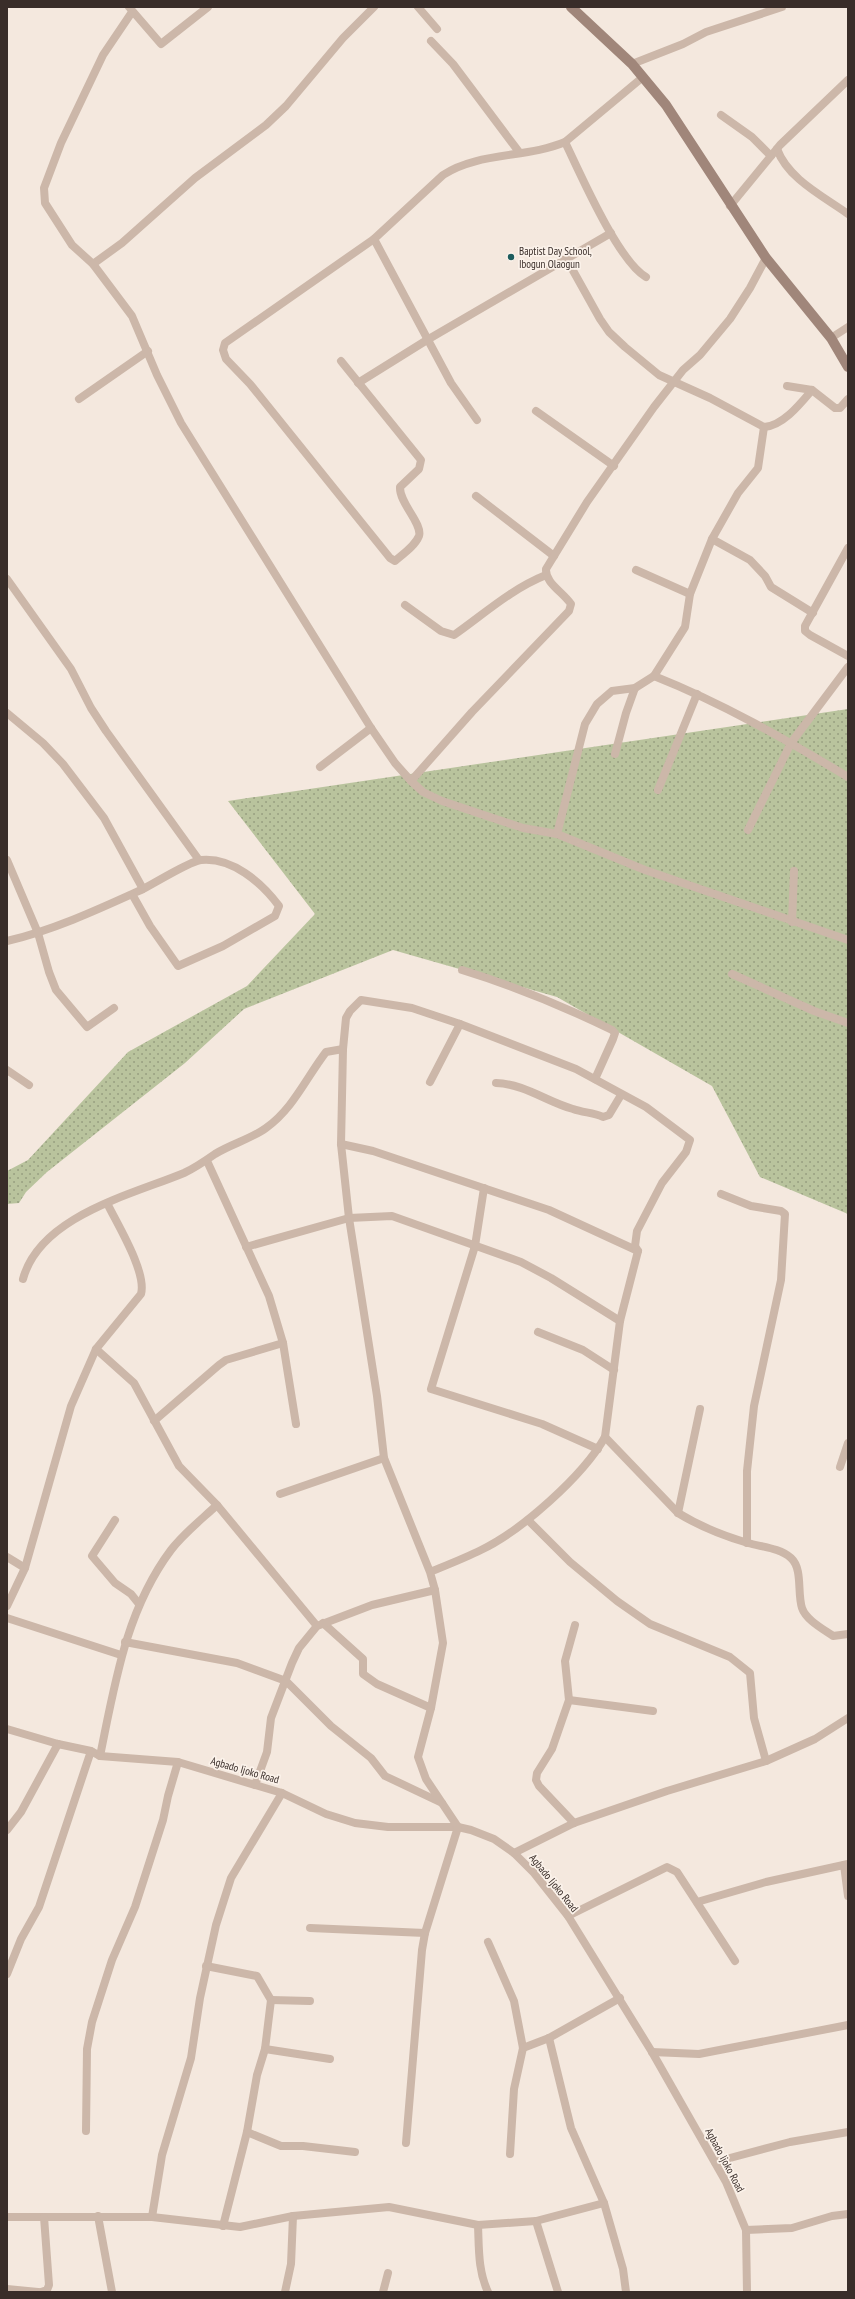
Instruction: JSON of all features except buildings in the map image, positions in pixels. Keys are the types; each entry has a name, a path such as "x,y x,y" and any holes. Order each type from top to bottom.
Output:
{"main road":[{"path":"572,7 632,64 666,105 730,206 766,258 831,338 848,367"}],"street":[{"path":"208,7 161,44 130,9 103,55 61,143 44,188 45,203 54,220 72,245 93,264 124,303 148,351 157,375 181,424 394,763 411,782 423,792 465,810 523,828 557,834 646,870 792,922 848,940"},
{"path":"93,264 122,243 195,178 266,125 281,111 343,38 374,7"},
{"path":"418,7 438,29"},
{"path":"632,64 683,44 706,32 782,7"},
{"path":"431,41 452,64 519,152"},
{"path":"341,361 413,448 421,460 418,469 400,487 400,494 418,527 420,534 415,543 396,561 390,558 367,527 345,504 250,384 226,359 223,350 225,343 374,239 453,168 519,152 550,148 565,142 643,77"},
{"path":"730,206 777,149 848,80"},
{"path":"721,115 752,137 771,156"},
{"path":"565,142 610,233 637,272 646,277"},
{"path":"777,149 780,157 799,179 848,214"},
{"path":"358,383 427,340 509,294 566,258 610,233"},
{"path":"374,239 427,340 461,400 477,420"},
{"path":"566,258 609,332 659,375 764,427 772,426 783,419 812,390"},
{"path":"411,782 472,712 569,611 571,604 566,596 550,581 546,575 546,569 587,502 614,466 654,407 683,370 704,350 730,319 750,288 766,258"},
{"path":"831,338 848,326"},
{"path":"79,399 148,351"},
{"path":"787,386 812,390 834,408 840,408 848,399"},
{"path":"536,411 614,466"},
{"path":"557,834 585,724 597,704 612,691 635,688 654,676 685,626 690,594 712,539 738,493 758,468 764,427"},
{"path":"476,496 554,556"},
{"path":"712,539 750,560 765,576 771,587 813,613"},
{"path":"848,548 805,626 805,631 848,656"},
{"path":"636,570 690,594"},
{"path":"404,605 441,631 454,635 509,594 529,582 546,575"},
{"path":"7,579 71,670 91,708 106,731 199,860"},
{"path":"748,830 792,743 848,667"},
{"path":"654,676 697,694 792,743 848,777"},
{"path":"615,754 626,713 635,688"},
{"path":"658,790 697,694"},
{"path":"7,713 43,743 63,764 104,818 143,889"},
{"path":"320,767 371,728"},
{"path":"7,860 38,934 56,990 87,1027 114,1008"},
{"path":"7,941 38,934 143,889 199,860 221,862 235,866 275,900 279,906 275,916 223,946 178,966 150,926 132,894"},
{"path":"792,922 794,871"},
{"path":"462,970 519,988 569,1008 612,1030 615,1033 614,1039 595,1079"},
{"path":"732,974 814,1011 848,1023"},
{"path":"406,2144 425,1933 458,1827 426,1779 418,1757 431,1708 443,1643 435,1590 430,1572 384,1458 377,1396 349,1218 341,1144 343,1049 346,1018 350,1011 361,1000 412,1008 460,1024 576,1069 621,1095 646,1107 690,1140 686,1152 662,1183 637,1231 635,1246 638,1251 620,1321 605,1437 598,1449 563,1489 528,1520 482,1550 430,1572"},
{"path":"430,1082 460,1024"},
{"path":"23,1278 31,1259 48,1238 64,1225 107,1203 186,1172 207,1161 215,1154 265,1130 290,1106 326,1052 343,1049"},
{"path":"7,1070 29,1085"},
{"path":"496,1083 511,1084 574,1110 593,1112 603,1117 609,1115 621,1095"},
{"path":"341,1144 373,1151 558,1213 638,1251"},
{"path":"207,1161 269,1296 283,1343 296,1424"},
{"path":"484,1188 475,1246 431,1389 542,1424 598,1449"},
{"path":"721,1194 751,1206 781,1211 785,1214 781,1280 754,1406 747,1471 747,1543"},
{"path":"7,1606 25,1568 65,1421 96,1349 141,1294 143,1286 138,1268 107,1203"},
{"path":"246,1247 349,1218 392,1216 536,1270 620,1321"},
{"path":"538,1332 583,1350 614,1370"},
{"path":"154,1421 218,1365 226,1360 283,1343"},
{"path":"96,1349 134,1383 179,1466 217,1505 320,1625 362,1659 363,1674 377,1684 431,1708"},
{"path":"678,1513 700,1409"},
{"path":"605,1437 678,1513 692,1522 747,1543 784,1552 792,1559 796,1569 802,1608 811,1620 833,1636 848,1634"},
{"path":"840,1468 848,1443"},
{"path":"280,1494 384,1458"},
{"path":"100,1756 124,1642 139,1604 170,1551 217,1505"},
{"path":"115,1520 92,1556 115,1583 131,1594 139,1604"},
{"path":"528,1520 570,1562 617,1601 650,1624 713,1648 730,1657 750,1673 754,1718 766,1761"},
{"path":"7,1558 25,1568"},
{"path":"255,1786 266,1752 271,1718 299,1648 320,1625 372,1605 435,1590"},
{"path":"7,1618 121,1655"},
{"path":"574,1822 539,1786 536,1780 537,1773 555,1744 569,1700 565,1661 575,1625"},
{"path":"124,1642 237,1663 286,1681 331,1726 372,1758 385,1776 442,1804"},
{"path":"569,1700 653,1710"},
{"path":"514,1853 574,1822 667,1791 766,1761 815,1739 848,1718"},
{"name":"Agbado Ijoko Road","path":"7,1728 58,1744 91,1751 100,1756 178,1762 282,1793 326,1814 355,1823 388,1827 458,1827 482,1833 514,1853 534,1873 568,1916 620,1998 715,2162 734,2200 746,2230 747,2292"},
{"path":"7,1830 21,1812 58,1744"},
{"path":"7,1974 21,1939 39,1908 91,1751"},
{"path":"86,2131 87,2049 92,2022 112,1960 136,1907 163,1820 178,1762"},
{"path":"152,2217 162,2154 191,2058 206,1966 216,1925 231,1878 282,1793"},
{"path":"697,1902 760,1884 846,1864 848,1896"},
{"path":"568,1916 667,1867 676,1872 735,1961"},
{"path":"310,1928 425,1933"},
{"path":"488,1942 514,2001 523,2048 514,2089 510,2154"},
{"path":"206,1966 257,1976 272,2000 265,2049 257,2075 247,2132 223,2226"},
{"path":"523,2048 549,2038 620,1998"},
{"path":"272,2000 310,2001"},
{"path":"652,2052 699,2054 848,2025"},
{"path":"549,2038 571,2128 604,2203 623,2269 626,2292"},
{"path":"265,2049 330,2059"},
{"path":"247,2132 281,2146 303,2146 355,2152"},
{"path":"715,2162 790,2142 848,2132"},
{"path":"7,2216 152,2217 240,2227 293,2216 389,2207 478,2225 536,2221 604,2203"},
{"path":"746,2230 792,2228 832,2216 848,2214"},
{"path":"98,2216 112,2292"},
{"path":"285,2292 291,2264 293,2216"},
{"path":"41,2292 47,2290 49,2285 44,2217"},
{"path":"536,2221 558,2292"},
{"path":"478,2225 480,2266 482,2279 488,2292"},
{"path":"383,2292 388,2273"},
{"path":"7,2290 38,2292"}],"green space":[{"path":"848,709 848,1214 760,1177 712,1086 557,997 393,950 244,1009 185,1063 47,1172 26,1192 19,1203 7,1204 7,1171 28,1160 128,1052 247,986 315,914 228,801"}],"place":[{"name":"Baptist Day School, Ibogun Olaogun","path":"511,257"}]}
